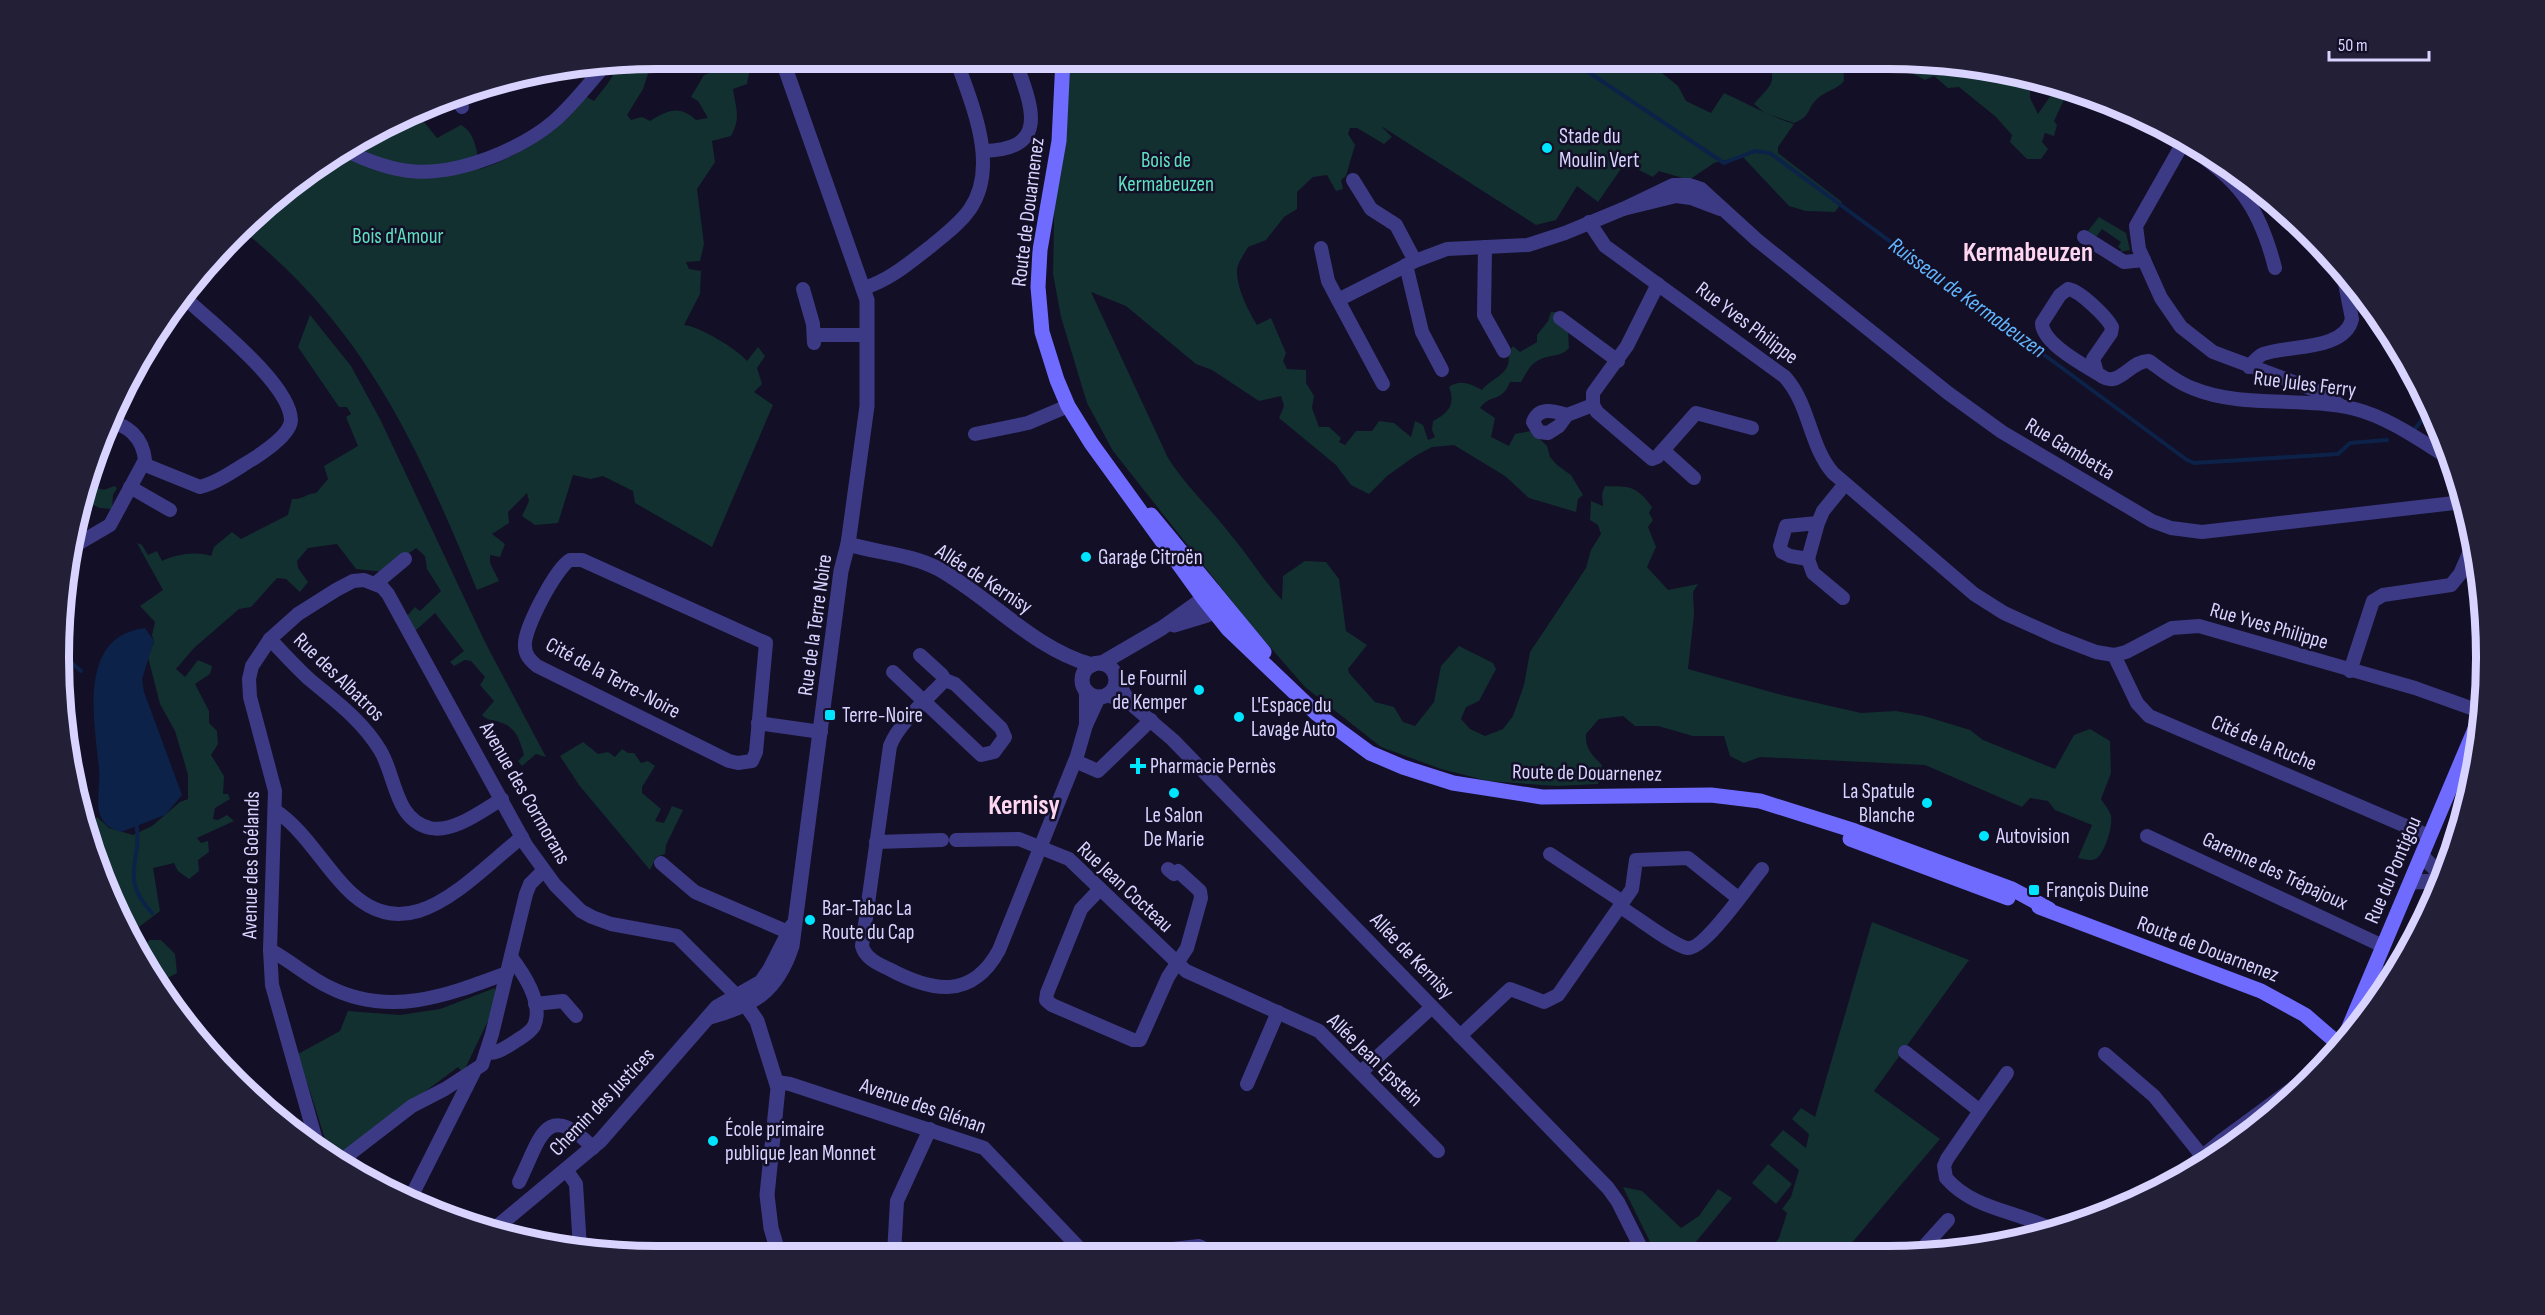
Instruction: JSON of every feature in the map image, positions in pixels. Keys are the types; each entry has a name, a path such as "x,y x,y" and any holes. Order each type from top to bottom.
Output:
{"main road":[{"name":"Route de Douarnenez","path":"1063,69 1061,120 1040,250 1038,287 1042,332 1068,406 1104,463 1189,579 1209,595"},
{"name":"Route de Douarnenez","path":"1104,463 1158,522 1219,608 1307,705"},
{"name":"Route de Douarnenez","path":"1219,608 1228,629 1307,705 1342,734 1378,756 1420,773 1470,787 1542,797 1722,796 1760,801 1814,820 1847,838 1875,849 2008,898 2049,909 2271,995 2315,1022 2335,1040"},
{"name":"Rue du Pontigou","path":"2356,1013 2413,882 2429,836 2466,763"}],"street":[{"name":"Rue de la Terre Noire","path":"766,985 783,956 792,946 791,926 821,732 841,571 848,544 867,406 868,304 786,69"},
{"path":"864,288 891,277 961,220 973,204 980,187 983,150 980,132 959,69"},
{"path":"983,150 1009,148 1021,141 1030,130 1032,114 1018,69"},
{"path":"354,154 383,166 407,172 430,173 456,170 505,152 536,135 566,110 599,72"},
{"path":"2181,147 2136,226 2137,240 2161,298 2188,334 2213,352 2326,395 2341,407"},
{"path":"2227,178 2248,199 2265,232 2275,268"},
{"path":"1353,180 1371,209 1396,225 1410,263 1422,332 1442,369"},
{"name":"Rue Gambetta","path":"1589,222 1623,209 1676,196 1693,192 1708,194 1757,240 1987,422 2094,488 2163,525 2202,532 2455,503"},
{"path":"1338,300 1410,263 1447,249 1527,245 1565,233 1589,222"},
{"name":"Rue Yves Philippe","path":"1589,222 1605,246 1785,377 1800,398 1826,465 1845,484 1990,605 2057,638 2104,654 2114,655 2126,652 2172,628 2190,626 2415,688 2474,708"},
{"path":"2084,237 2124,262 2144,260"},
{"path":"1485,247 1484,315 1504,351"},
{"path":"1320,248 1328,281 1383,384"},
{"path":"1658,284 1618,361 1593,393 1593,405 1601,416 1654,459 1696,414 1752,428"},
{"path":"802,289 814,339 867,334"},
{"path":"2068,289 2073,290 2097,310 2112,327 2111,333 2093,359 2097,373 2050,341 2043,333 2042,324 2060,295 2068,289"},
{"path":"2249,367 2261,355 2326,342 2343,334 2352,319 2346,289"},
{"path":"143,464 200,487 267,450 290,425 291,420 282,397 267,376 189,302"},
{"path":"1560,318 1618,361"},
{"name":"Rue Jules Ferry","path":"2097,373 2108,380 2114,380 2135,364 2149,362 2184,385 2206,393 2341,407 2382,419 2439,452"},
{"path":"1567,415 1593,405"},
{"path":"975,434 1028,423 1068,406"},
{"path":"80,542 110,525 143,464 143,450 133,433 122,424 118,424"},
{"path":"1663,450 1694,478"},
{"path":"1844,598 1813,573 1808,559 1823,511 1845,484"},
{"path":"130,487 170,510"},
{"path":"1808,559 1782,552 1780,546 1785,526 1818,524"},
{"name":"Allée de Kernisy","path":"848,544 909,558 935,568 1057,652 1094,691 1131,704"},
{"path":"2350,671 2373,601 2383,595 2451,585 2460,574 2467,557"},
{"path":"375,584 405,558"},
{"name":"Cité de la Terre-Noire","path":"570,560 582,560 766,643 758,723 753,759 748,763 738,763 537,666 526,652 525,637 560,569 570,560"},
{"name":"Avenue des Goélands","path":"314,1135 275,1002 270,950 276,811 272,772 248,687 252,666 270,639 308,607 358,579 375,584"},
{"path":"1186,618 1189,579"},
{"name":"Avenue des Cormorans","path":"375,584 391,599 415,646 543,871 585,914 611,924 677,936 741,1000"},
{"path":"1186,618 1209,595"},
{"path":"945,680 892,741 861,939 864,952 883,966 913,982 940,988 969,982 994,959 1041,846 1086,726 1094,691 1084,673 1106,670 1126,650 1162,628 1219,608"},
{"path":"1186,618 1213,623 1228,629"},
{"name":"Rue des Albatros","path":"270,639 300,670 365,729 382,754 398,799 413,819 431,828 449,827 502,799"},
{"name":"Allée de Kernisy","path":"1057,652 1106,670 1131,704 1151,720 1614,1195 1640,1246"},
{"path":"893,672 981,754 994,752 1000,747 1005,737 1001,728 955,684 945,680 920,655"},
{"name":"Cité de la Ruche","path":"2114,655 2137,703 2149,716 2429,836"},
{"path":"1094,691 1114,689 1106,670"},
{"path":"1082,764 1098,771 1151,720"},
{"path":"758,723 821,732"},
{"path":"276,811 296,828 349,891 373,909 392,916 413,914 440,901 522,837"},
{"name":"Garenne des Trépajoux","path":"2147,836 2384,946"},
{"name":"Rue Jean Cocteau","path":"876,842 1012,839 1041,846 1073,862 1177,964"},
{"path":"1550,854 1621,905 1687,948 1701,944 1762,869"},
{"path":"2422,856 2436,870"},
{"path":"1460,1036 1509,989 1544,1002 1554,999 1634,883 1635,860 1688,858 1738,898"},
{"path":"661,863 695,892 791,926"},
{"path":"1100,889 1078,915 1047,993 1048,1002 1133,1040 1140,1040 1168,977 1192,938 1201,894 1178,871 1174,874 1168,869"},
{"path":"346,1157 412,1106 474,1072 482,1065 528,888 543,871"},
{"path":"2413,882 2432,881"},
{"path":"270,950 333,989 382,1004 409,1003 438,997 507,973"},
{"path":"486,1053 501,1050 531,1031 535,1022 535,1004 528,982 511,957"},
{"name":"Allée Jean Epstein","path":"1177,964 1196,976 1319,1031 1438,1151"},
{"path":"2375,969 2384,973"},
{"name":"Chemin des Justices","path":"500,1225 593,1148 710,1017 741,1000 760,998 766,985"},
{"path":"741,1000 757,1021 777,1083 767,1195 771,1228 776,1246"},
{"path":"535,1004 564,1001 576,1016"},
{"path":"1361,1072 1431,1007"},
{"path":"1247,1084 1278,1012"},
{"path":"1905,1053 1980,1111"},
{"path":"2105,1054 2160,1103 2201,1155"},
{"path":"413,1192 474,1072"},
{"path":"2007,1073 1947,1159 1944,1166 1946,1178 1992,1209 2029,1218 2044,1225"},
{"name":"Avenue des Glénan","path":"777,1083 790,1084 971,1142 990,1152 1078,1246"},
{"path":"2214,1147 2266,1108"},
{"path":"519,1182 545,1131 553,1124 570,1127 593,1148"},
{"path":"894,1246 897,1201 930,1129"},
{"path":"567,1171 574,1180 577,1191 580,1241"},
{"path":"1925,1245 1948,1220"}],"green space":[{"name":"Bois d'Amour","path":"650,69 643,89 627,115 631,120 642,117 650,121 662,114 679,111 696,120 708,118 698,101 691,97 704,75 716,71 728,72 728,69 750,69 747,84 733,89 737,113 734,130 731,136 712,141 715,162 697,189 704,244 700,261 686,262 689,269 701,271 700,294 684,325 699,329 717,339 747,361 758,347 765,356 757,368 762,384 754,392 773,405 712,547 635,503 633,491 603,476 591,479 573,475 558,523 535,525 522,516 529,501 527,493 508,512 509,523 492,534 505,544 500,557 490,555 490,563 499,581 477,590 433,487 384,394 355,350 323,308 285,268 248,235 269,215 331,168 363,148 423,118 437,138 461,125 466,129 473,138 480,169 510,157 537,140 585,96 594,101 614,70"},
{"name":"Bois de Kermabeuzen","path":"1057,69 1622,69 1626,72 1626,69 1659,69 1678,86 1686,101 1711,113 1724,93 1794,124 1778,147 1778,153 1842,202 1835,212 1806,211 1789,206 1742,156 1714,163 1689,180 1659,171 1653,177 1625,163 1598,202 1577,186 1556,220 1536,225 1381,126 1392,137 1384,144 1357,128 1350,128 1348,134 1355,145 1346,176 1341,180 1343,189 1336,191 1327,175 1313,177 1297,192 1297,209 1284,217 1266,240 1248,247 1239,263 1238,283 1257,325 1271,318 1286,353 1283,361 1287,369 1306,370 1306,383 1314,396 1312,408 1319,427 1329,427 1341,438 1339,442 1345,445 1356,431 1372,431 1379,421 1394,423 1411,437 1415,421 1423,425 1428,440 1435,437 1432,430 1433,421 1443,415 1451,404 1449,387 1461,383 1470,384 1482,390 1504,371 1509,361 1508,354 1513,346 1520,352 1537,342 1537,335 1548,321 1551,312 1556,312 1568,331 1569,348 1533,364 1521,382 1510,382 1500,396 1484,403 1480,408 1495,418 1491,437 1509,446 1515,434 1531,431 1547,446 1550,457 1571,475 1583,495 1578,499 1576,512 1529,498 1505,476 1454,445 1432,447 1415,456 1387,476 1369,494 1351,485 1336,465 1279,418 1284,406 1281,396 1259,401 1212,370 1196,364 1126,306 1091,292 1168,458 1175,468 1282,600 1283,576 1305,561 1326,562 1339,579 1346,631 1367,645 1348,669 1349,673 1375,702 1394,707 1403,722 1415,726 1434,702 1441,666 1459,646 1493,663 1496,669 1479,701 1466,707 1461,719 1470,729 1485,736 1503,729 1513,716 1524,685 1530,652 1586,568 1591,550 1601,534 1598,525 1590,520 1591,501 1603,506 1602,494 1605,486 1626,487 1641,494 1652,507 1649,513 1653,520 1648,527 1656,547 1647,567 1668,590 1698,584 1693,592 1694,615 1688,669 1782,695 1861,713 1896,711 1924,716 1970,730 1983,740 2055,769 2074,735 2090,729 2110,741 2111,773 2101,799 2111,816 2111,826 2103,850 2097,858 2092,860 2078,858 2092,825 2055,810 2048,801 2030,798 2022,807 1925,765 1760,757 1744,763 1730,756 1724,736 1693,736 1658,726 1635,726 1623,716 1599,719 1586,734 1588,748 1602,765 1598,784 1556,786 1488,781 1441,769 1381,747 1305,687 1250,624 1113,451 1087,403 1061,317 1053,274"},
{"path":"1771,69 1843,69 1844,81 1819,97 1806,116 1794,123 1765,113 1754,104 1768,88 1772,75"},
{"path":"1905,69 1964,74 2015,83 2014,85 2030,91 2030,98 2038,114 2053,93 2065,97 2054,121 2057,125 2054,136 2045,133 2042,142 2048,149 2041,159 2027,159 2010,142 2012,135 1996,117 1959,87 1948,88 1934,76 1925,80"},
{"path":"2099,217 2126,233 2130,250 2120,252 2121,249 2118,247 2121,242 2102,229 2096,237 2088,231"},
{"path":"310,315 351,366 380,419 486,644 546,757 536,754 522,766 518,761 524,755 519,739 510,727 482,715 494,701 480,685 485,677 471,661 465,660 454,666 450,662 464,651 435,613 415,631 407,616 415,607 420,611 441,591 427,569 425,556 416,548 385,572 356,569 337,544 308,548 297,561 298,568 308,582 300,592 286,579 277,578 251,607 239,609 194,648 176,669 185,677 198,660 212,666 210,674 195,684 209,711 209,723 217,731 218,744 211,755 224,776 223,794 228,794 230,799 215,808 213,819 218,820 227,815 234,821 197,838 201,843 208,841 209,852 198,860 199,871 189,879 178,871 174,863 153,868 160,911 136,929 114,883 93,823 97,817 109,828 133,835 152,826 180,802 188,799 188,775 175,731 160,704 148,657 154,642 152,635 155,622 140,606 163,590 137,543 142,545 148,555 157,551 162,561 186,554 211,556 214,547 232,532 241,539 288,515 292,499 316,493 328,479 324,466 358,446 346,417 351,414 347,407 339,407 298,347"},
{"path":"114,486 117,488 113,495 112,509 100,508 89,503 94,487 104,490"},
{"path":"583,742 598,754 608,752 615,757 622,749 628,753 634,753 641,763 648,761 655,766 642,787 642,793 661,809 655,821 664,823 672,806 683,810 666,845 665,854 656,857 650,870 579,785 560,756"},
{"path":"1872,922 1969,960 1874,1091 1940,1139 1849,1246 1773,1246 1779,1238 1787,1213 1782,1209 1791,1197 1799,1170 1770,1145 1783,1130 1806,1148 1809,1134 1792,1119 1801,1108 1815,1117"},
{"path":"149,940 161,940 175,954 177,973 165,979 145,947"},
{"path":"495,988 495,1006 463,1073 458,1067 344,1152 339,1152 327,1144 298,1054 340,1031 348,1011 400,1015 440,1009"},
{"path":"1768,1164 1792,1184 1776,1204 1752,1183"},
{"path":"1623,1187 1642,1191 1681,1228 1699,1216 1718,1189 1732,1198 1695,1243 1698,1246 1652,1246"}],"water":[{"path":"145,628 154,641 142,679 144,692 182,795 165,815 121,832 106,824 98,808 95,684 99,664 108,647 123,634"}],"waterway":[{"name":"Ruisseau de Kermabeuzen","path":"1584,69 1724,163 1755,151 1770,153 2187,460 2194,463 2338,454 2350,443 2387,440"},
{"name":"Ruisseau de Kermabeuzen","path":"2414,430 2424,417"},
{"path":"69,661 81,671"},
{"path":"136,822 138,836 134,878 142,900 152,913"}],"place":[{"name":"Stade du Moulin Vert","path":"1547,148"},
{"name":"Garage Citroën","path":"1086,557"},
{"name":"Le Fournil de Kemper","path":"1199,690"},
{"name":"Terre-Noire","path":"830,715"},
{"name":"L'Espace du Lavage Auto","path":"1239,717"},
{"name":"Pharmacie Pernès","path":"1138,766"},
{"name":"Le Salon De Marie","path":"1174,793"},
{"name":"La Spatule Blanche","path":"1927,803"},
{"name":"Autovision","path":"1984,836"},
{"name":"François Duine","path":"2034,890"},
{"name":"Bar-Tabac La Route du Cap","path":"810,920"},
{"name":"École primaire publique Jean Monnet","path":"713,1141"}],"district":[{"name":"Kermabeuzen","path":"2028,253"},
{"name":"Kernisy","path":"1024,806"}]}
